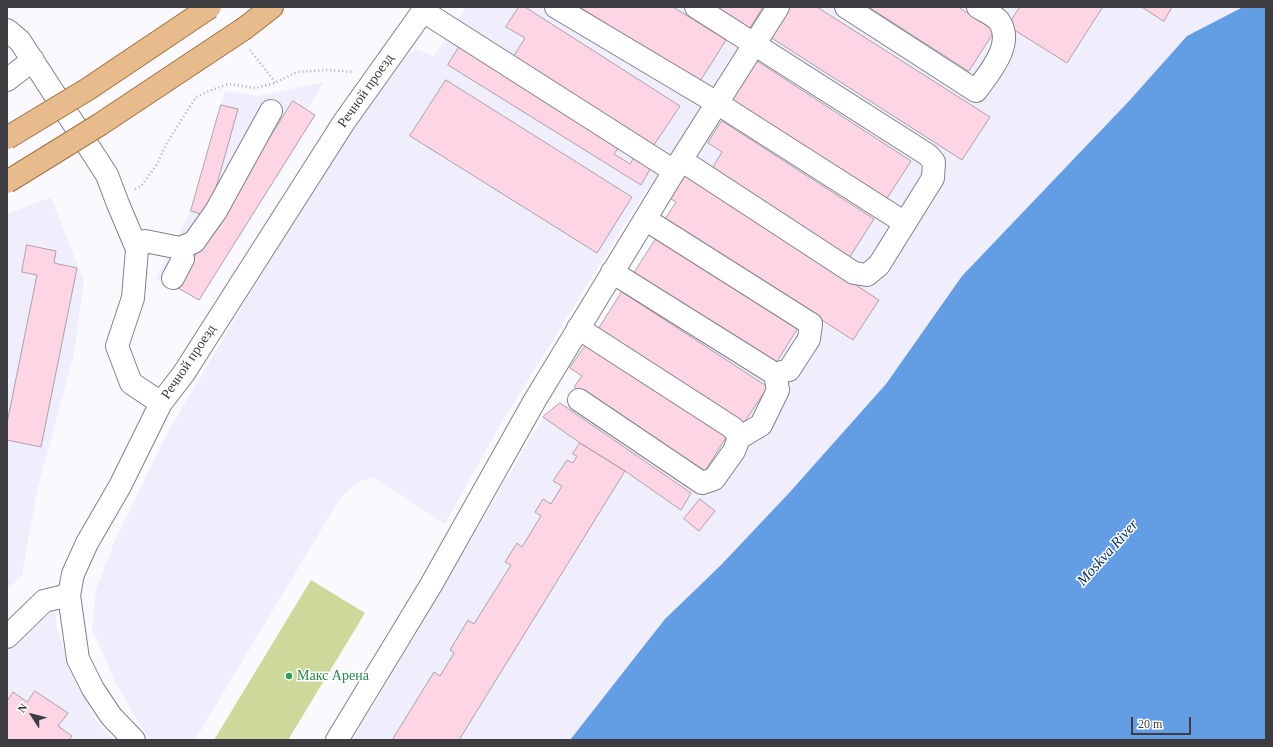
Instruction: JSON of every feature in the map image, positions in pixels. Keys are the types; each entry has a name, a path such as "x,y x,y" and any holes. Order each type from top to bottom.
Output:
{"main road":[{"path":"7,138 88,90 210,7"},
{"path":"7,182 99,125 247,38 272,7"}],"street":[{"path":"556,7 717,104 905,223"},
{"path":"424,9 854,273 867,275 880,264 933,178 934,162 928,155 755,43 696,7"},
{"path":"337,740 431,584 535,400 578,328 677,165 778,7"},
{"path":"846,7 976,91 1003,51 1003,14 978,7"},
{"name":"Речной проезд","path":"134,740 110,716 93,689 78,659 69,595 73,574 87,543 120,486 161,403 184,373 344,122 424,9"},
{"path":"7,30 20,41 107,174 137,249 133,298 117,346 131,383 161,403"},
{"path":"7,80 33,60"},
{"path":"137,249 145,241 180,248 194,242 216,211 271,111"},
{"path":"645,219 812,324 809,339 789,370 775,374"},
{"path":"173,278 183,258 180,248"},
{"path":"579,400 702,482 714,479 734,451 739,438 761,425 778,390 775,374 612,272"},
{"path":"578,328 733,428 739,438"},
{"path":"7,637 44,601 69,595"}],"path":[{"path":"247,38 275,83"},
{"path":"117,200 141,186 156,166 167,143 196,97 229,84 256,88 275,83 297,72 328,70 378,74"}],"shaded area":[{"path":"466,7 1243,7 1187,36 1129,101 962,276 886,384 789,493 721,565 665,619 570,740 353,740 543,417 560,403 566,406 578,390 574,387 582,376 570,368 622,292 633,298 643,281 633,275 657,237 676,202 660,194 646,190 499,427 445,524 372,477 358,482 341,497 195,740 149,739 116,684 92,629 96,589 115,540 171,426 255,285 374,94 401,60 416,49 434,56"},
{"path":"324,82 307,110 315,115 199,300 176,287 155,279 191,211 225,91 259,96"},
{"path":"51,197 84,281 74,354 37,491 22,576 7,589 7,214"},
{"path":"54,608 57,627 70,671 97,722 114,740 7,740 7,650 42,615"}],"green space":[{"name":"Макс Арена","path":"311,580 365,613 288,740 214,740"}],"water":[{"name":"Moskva River","path":"1243,7 1266,7 1266,740 570,740 665,619 721,565 789,493 886,384 962,276 1129,101 1187,36"}],"building":[{"path":"519,7 525,7 680,106 652,148 512,59 525,38 506,27"},
{"path":"580,7 673,7 726,40 699,83"},
{"path":"716,7 763,7 750,28"},
{"path":"790,7 817,7 990,117 962,160 770,37"},
{"path":"869,7 958,7 995,30 969,71"},
{"path":"1020,7 1102,8 1067,63 1008,26"},
{"path":"1142,7 1172,7 1164,21"},
{"path":"461,44 621,144 614,154 630,164 636,154 653,164 641,185 448,65"},
{"path":"757,61 911,161 886,200 732,100"},
{"path":"446,80 632,197 597,253 410,136"},
{"path":"293,101 315,115 199,300 176,287"},
{"path":"221,105 238,109 208,216 191,211"},
{"path":"722,121 874,219 849,258 711,170 722,152 708,143"},
{"path":"683,174 879,300 853,340 665,219 676,202 668,197"},
{"path":"657,237 799,326 776,363 633,275"},
{"path":"27,245 56,251 54,263 77,268 41,447 7,440 7,423 37,275 22,272"},
{"path":"622,292 768,387 743,424 598,330"},
{"path":"586,345 727,436 705,471 574,387 582,376 570,368"},
{"path":"560,403 691,493 681,510 543,417"},
{"path":"580,443 625,471 459,740 392,740 434,672 440,676 454,653 450,650 468,620 474,624 511,565 505,562 517,543 522,547 541,516 535,512 543,499 551,504 562,486 553,481 567,460 573,463 577,456 573,454"},
{"path":"700,499 715,511 699,531 684,519"},
{"path":"35,691 68,713 58,726 72,736 69,740 7,740 7,701 13,692 27,702"}],"place":[{"name":"Макс Арена","path":"289,676"}]}
